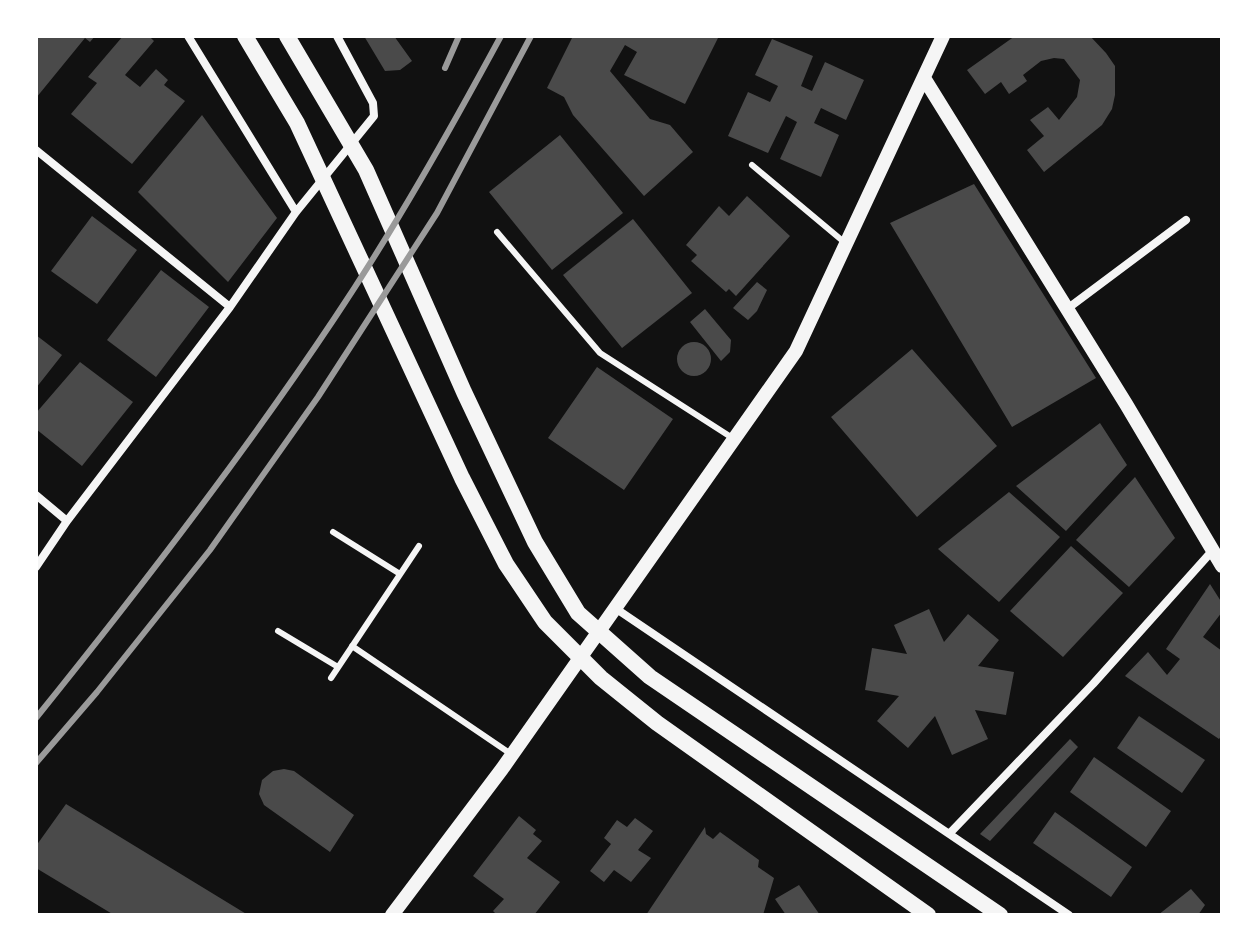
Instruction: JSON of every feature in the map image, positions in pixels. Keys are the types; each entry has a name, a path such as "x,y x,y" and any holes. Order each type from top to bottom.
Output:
{"main road":[{"path":"245,36 297,123 468,490 506,564 545,622 601,678 657,723 928,915"},
{"path":"287,36 366,170 464,392 535,542 578,613 650,677 1000,915"}],"street":[{"path":"188,36 296,212"},
{"path":"36,567 67,521 230,307 296,212 374,116 373,103 337,36"},
{"path":"392,915 512,754 796,351 943,36"},
{"path":"924,78 1222,566"},
{"path":"36,150 230,307"},
{"path":"1067,309 1186,220"},
{"path":"36,495 67,521"},
{"path":"950,833 1093,684 1213,550"},
{"path":"615,608 1069,915"}],"lane":[{"path":"752,165 847,244"},
{"path":"497,232 600,353 734,439"},
{"path":"333,532 400,574"},
{"path":"331,678 419,546"},
{"path":"278,631 338,667"},
{"path":"352,646 512,754"}],"building":[{"path":"40,36 95,36 90,42 85,38 36,98 36,40"},
{"path":"123,36 149,36 154,41 125,75 140,87 156,69 168,80 164,85 185,101 132,164 71,114 97,83 88,77"},
{"path":"364,36 394,36 412,61 400,70 385,71"},
{"path":"573,36 719,36 685,104 624,75 637,52 625,45 610,71 650,119 670,125 693,152 644,196 573,115 564,97 547,88"},
{"path":"1015,36 1090,36 1115,66 1112,109 1102,125 1044,172 1027,150 1044,136 1030,120 1048,107 1059,120 1077,97 1080,80 1064,59 1054,58 1041,61 1023,75 1027,81 1009,94 1001,82 985,94 967,70"},
{"path":"772,39 813,56 801,86 812,91 825,62 864,80 846,120 821,108 814,123 839,135 821,177 780,159 797,122 786,116 768,153 728,136 748,92 770,102 778,86 755,75"},
{"path":"202,115 277,218 228,282 138,192"},
{"path":"560,135 623,213 552,270 489,192"},
{"path":"974,184 1096,378 1012,427 890,223"},
{"path":"747,196 790,236 736,296 729,289 726,292 691,261 697,255 686,245 719,206 729,216"},
{"path":"92,216 137,250 97,304 51,271"},
{"path":"633,219 692,293 622,348 563,275"},
{"path":"161,270 209,307 156,377 107,340"},
{"path":"757,282 767,290 757,311 748,320 733,308"},
{"path":"705,309 731,340 730,352 721,361 690,322"},
{"path":"36,335 62,355 36,388"},
{"path":"694,342 706,347 711,359 706,371 694,376 682,371 677,359 682,347"},
{"path":"912,349 997,446 917,517 831,417"},
{"path":"80,362 133,402 82,466 36,429 36,413"},
{"path":"597,367 673,419 624,490 548,438"},
{"path":"1100,423 1127,465 1066,531 1016,486"},
{"path":"1135,477 1175,538 1129,587 1076,540"},
{"path":"1009,492 1060,537 999,602 938,549"},
{"path":"1071,546 1123,593 1063,657 1010,611"},
{"path":"1210,584 1222,603 1222,612 1203,637 1222,651 1222,735 1219,739 1125,676 1148,652 1167,675 1180,659 1166,649"},
{"path":"929,609 944,642 968,614 999,640 978,666 1014,672 1006,715 975,710 988,739 952,755 935,716 908,748 877,721 899,696 865,690 872,648 907,654 894,625"},
{"path":"1139,716 1205,760 1182,793 1117,748"},
{"path":"1070,739 1078,747 990,841 980,834"},
{"path":"1094,757 1171,811 1146,847 1070,792"},
{"path":"273,771 294,771 354,815 330,852 264,805 259,794 262,780"},
{"path":"66,804 248,915 114,915 36,868 36,846"},
{"path":"1055,812 1132,867 1111,897 1033,843"},
{"path":"519,816 536,830 533,834 542,841 527,858 560,882 534,915 497,915 493,911 504,899 473,876"},
{"path":"635,818 653,831 638,850 651,858 631,882 614,870 604,882 590,871 611,844 604,838 617,820 627,827"},
{"path":"705,827 706,834 713,839 720,832 759,860 758,867 774,878 763,915 646,915"},
{"path":"799,885 820,915 786,915 775,899"},
{"path":"1191,889 1205,905 1198,915 1158,915"}],"railway":[{"path":"445,68 459,36"},
{"path":"36,718 190,522 357,285 501,36"},
{"path":"36,763 210,550 318,397 437,213 531,36"}]}
